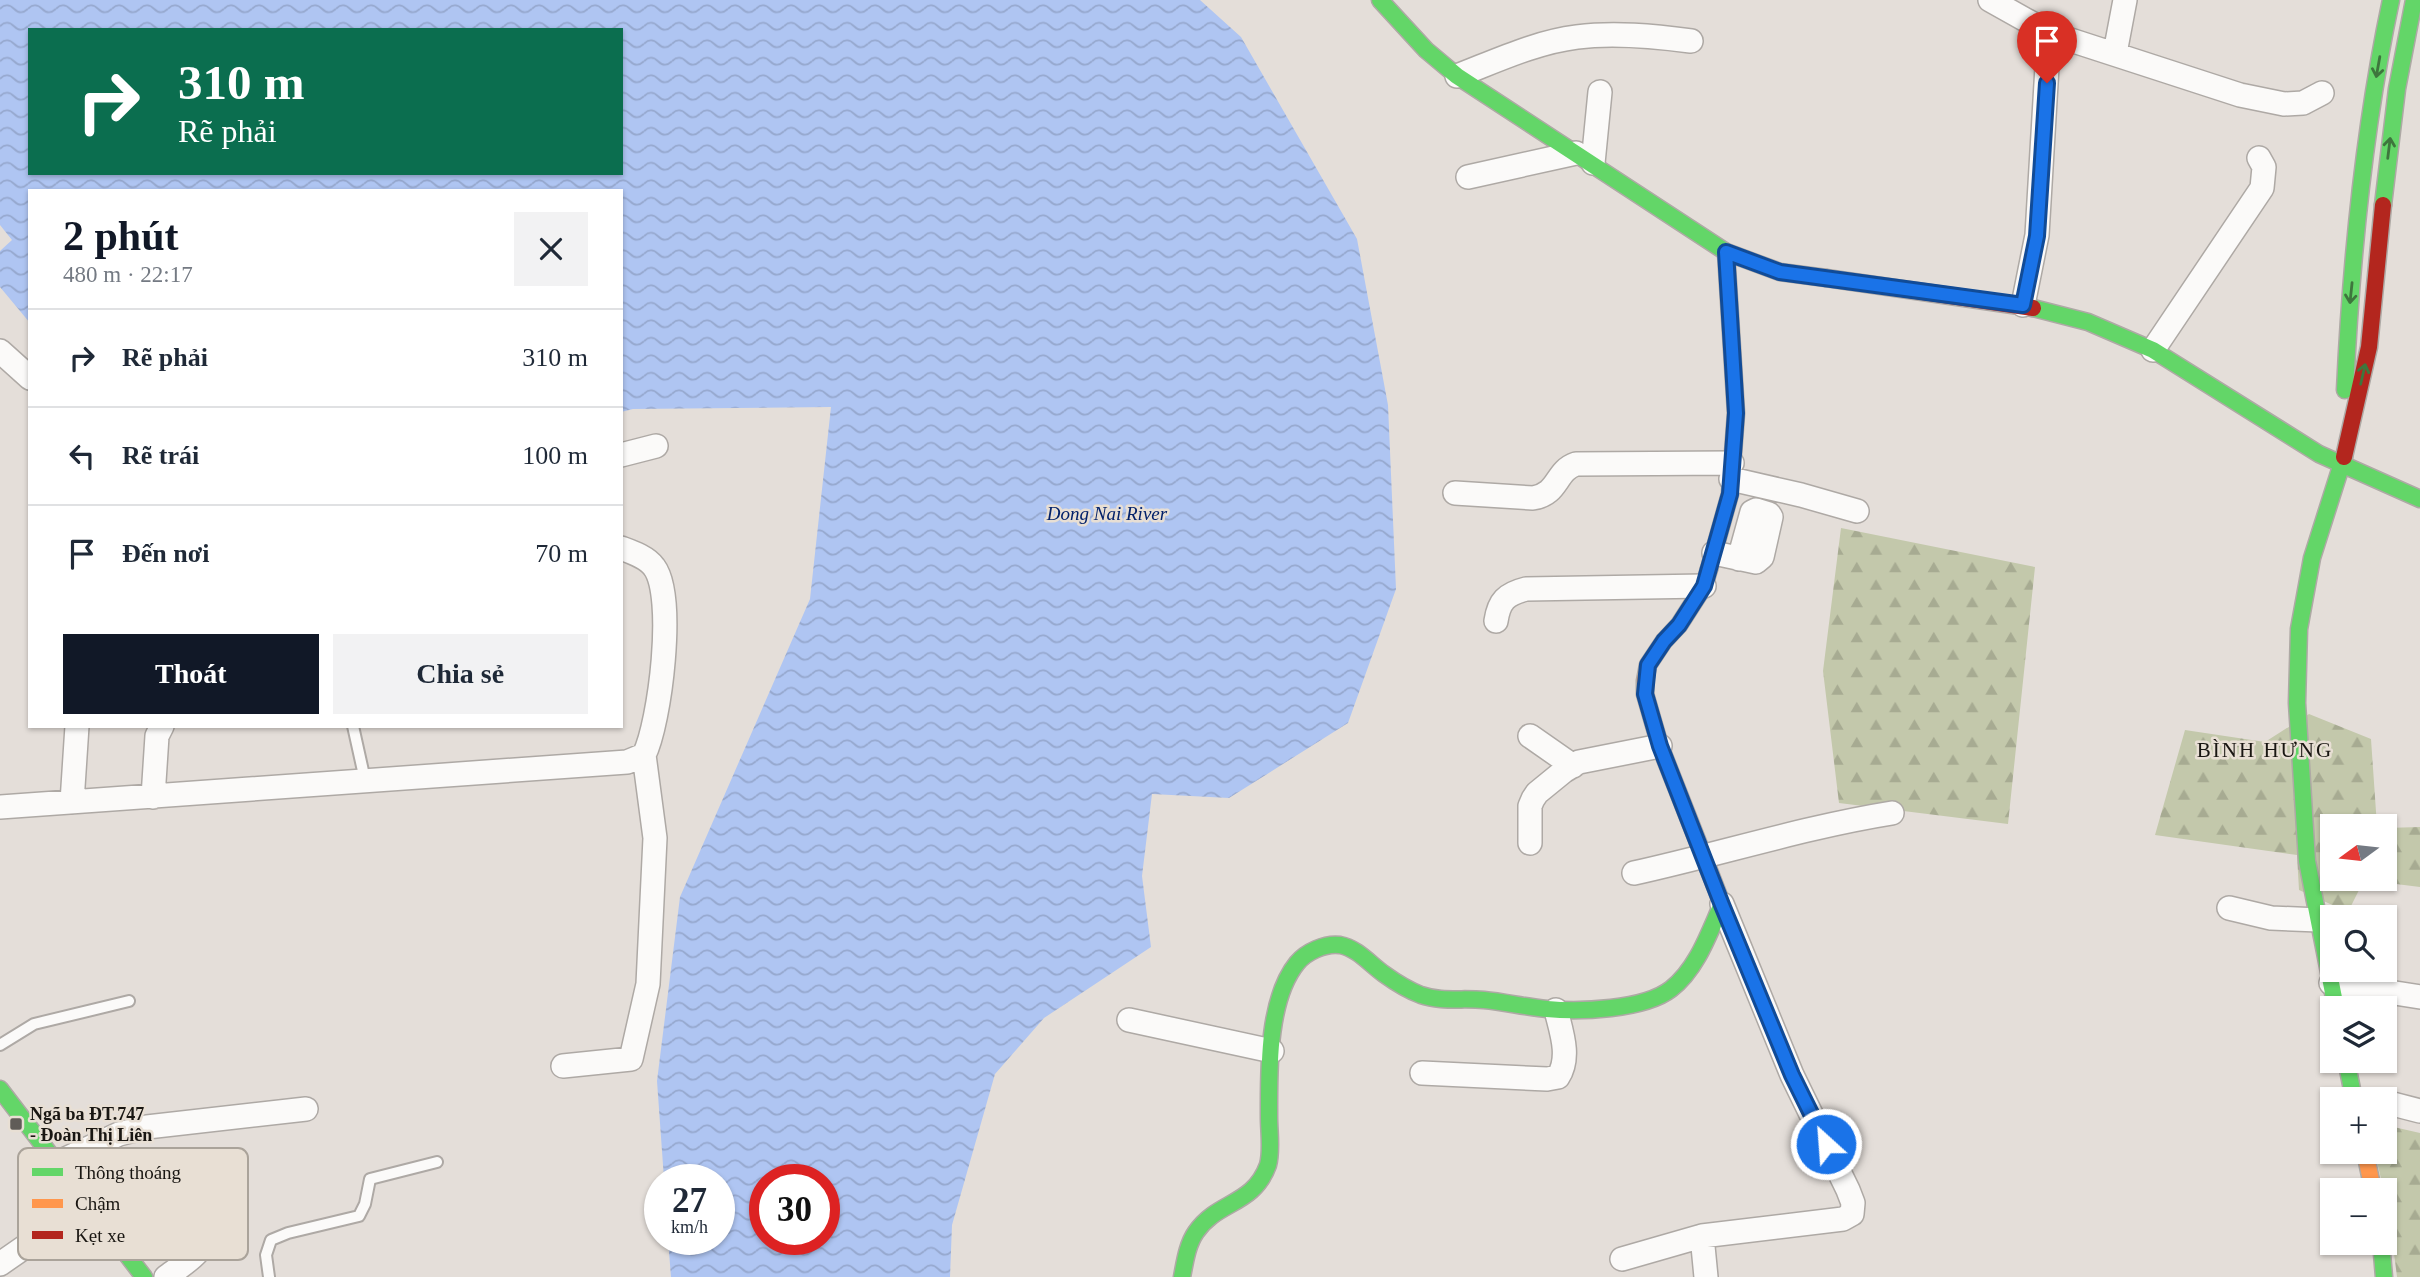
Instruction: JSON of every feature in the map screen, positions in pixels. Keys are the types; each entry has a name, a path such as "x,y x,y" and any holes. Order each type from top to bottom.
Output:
{"street":[{"path":"1380,0 1426,50 1457,76 1726,252 1780,272 2023,305 2088,322 2152,350 2319,454 2420,499"},
{"path":"1990,0 2049,33 2220,89 2284,104 2303,103 2322,93"},
{"path":"2115,53 2125,0"},
{"path":"2342,464 2346,344 2365,151 2391,0"},
{"path":"2334,996 2307,861 2296,666 2299,629 2310,569 2342,464 2369,347 2388,154 2412,56 2414,0"},
{"path":"2023,305 2037,236 2049,33"},
{"path":"1457,76 1525,50 1577,37 1649,35 1691,41"},
{"path":"1584,158 1600,92"},
{"path":"1468,177 1584,158"},
{"path":"2152,350 2263,188 2264,167 2259,158"},
{"path":"1622,1259 1702,1236 1843,1219 1852,1213 1853,1203 1792,1075 1722,905 1660,746 1645,694 1648,665 1679,625 1704,586 1730,494 1736,413 1726,252"},
{"path":"623,454 656,446"},
{"path":"1455,493 1533,498 1545,496 1555,488 1566,468 1576,464 1732,471 1857,511"},
{"path":"563,1066 631,1059 648,984 655,838 645,755 651,741 660,690 663,597 661,581 654,566 623,549"},
{"path":"1714,552 1739,559"},
{"path":"1496,621 1498,608 1504,598 1526,589 1704,586"},
{"path":"72,802 77,728"},
{"path":"153,797 157,736 161,728"},
{"path":"1530,736 1573,766"},
{"path":"1530,843 1530,806 1546,785 1573,766 1660,746"},
{"path":"0,807 594,766 627,762 645,755"},
{"path":"1634,873 1704,858 1824,826 1892,813"},
{"path":"1182,1277 1190,1244 1199,1228 1212,1216 1250,1195 1264,1177 1269,1161 1272,1051 1276,1012 1282,987 1297,960 1308,952 1340,945 1354,951 1386,976 1423,995 1556,1010 1627,1005 1668,992 1682,978 1703,946 1722,905"},
{"path":"2229,908 2271,918 2319,920"},
{"path":"2331,983 2420,997"},
{"path":"1422,1073 1547,1079 1558,1077 1564,1068 1565,1057 1556,1010"},
{"path":"1129,1020 1272,1051"},
{"path":"0,1089 45,1148"},
{"path":"2397,1105 2420,1111"},
{"path":"88,1148 119,1133 147,1127 306,1109"},
{"path":"1702,1236 1706,1277"},
{"path":"0,1264 18,1252"},
{"path":"2382,1255 2384,1277"},
{"path":"131,1260 144,1277"},
{"path":"166,1277 186,1260"}],"lane":[{"path":"353,728 365,780"},
{"path":"0,1045 34,1024 129,1001"},
{"path":"268,1277 266,1255 271,1240 288,1233 359,1216 365,1204 370,1179 438,1162"}],"green space":[{"path":"1841,528 2035,567 2008,824 1839,803 1823,671"},
{"path":"2309,714 2371,739 2376,814 2320,814 2320,891 2358,891 2352,905 2332,905 2299,890 2297,855 2155,835 2185,730 2265,742"},
{"path":"2420,827 2420,887 2398,884 2398,828"},
{"path":"2397,1128 2420,1133 2420,1277 2397,1277 2394,1255 2397,1255 2397,1178 2381,1178 2377,1164 2397,1164"}],"water":[{"name":"Dong Nai River","path":"0,0 1200,0 1241,37 1357,239 1388,405 1396,589 1348,723 1229,798 1152,794 1142,876 1151,947 1044,1018 995,1074 952,1225 950,1277 671,1277 669,1255 735,1255 735,1164 663,1164 657,1081 680,897 810,599 831,407 633,409 623,412 623,189 28,189 28,321 0,287 0,251 12,240 0,225"}],"traffic: fast":[{"path":"1380,0 1426,50 1457,76 1726,252 1780,272 1826,278"},
{"path":"2345,390 2360,194 2373,96 2391,0"},
{"path":"2383,205 2397,89 2414,0"},
{"path":"2033,308 2088,322 2153,350 2319,454 2420,499"},
{"path":"2334,996 2307,861 2297,703 2299,629 2312,558 2344,457"},
{"path":"1182,1277 1188,1248 1196,1232 1214,1214 1254,1188 1268,1165 1270,1058 1275,1016 1287,978 1301,959 1322,947 1340,945 1358,953 1402,986 1421,995 1436,998 1484,1000 1560,1010 1611,1008 1645,1001 1671,989 1688,971 1722,904 1701,850"},
{"path":"2349,1073 2352,1087"},
{"path":"0,1089 45,1148"},
{"path":"2382,1255 2384,1277"},
{"path":"131,1260 144,1277"}],"traffic: slow":[{"path":"1701,850 1660,746 1645,694 1645,681 1648,665 1679,625 1704,586 1709,569"},
{"path":"2368,1164 2370,1178"}],"traffic: jam":[{"path":"2344,457 2369,347 2383,205"},
{"path":"1709,569 1730,494 1736,413 1726,252"},
{"path":"1826,278 2033,308"}],"place":[{"name":"Ngã ba ĐT.747 - Đoàn Thị Liên","path":"16,1124"}],"district":[{"name":"BÌNH HƯNG","path":"2265,750"}],"route":[{"path":"1826,1144 1792,1075 1722,905 1660,746 1645,694 1648,665 1679,625 1704,586 1730,494 1736,413 1726,252 1780,272 2023,305 2037,236 2047,83"}]}
